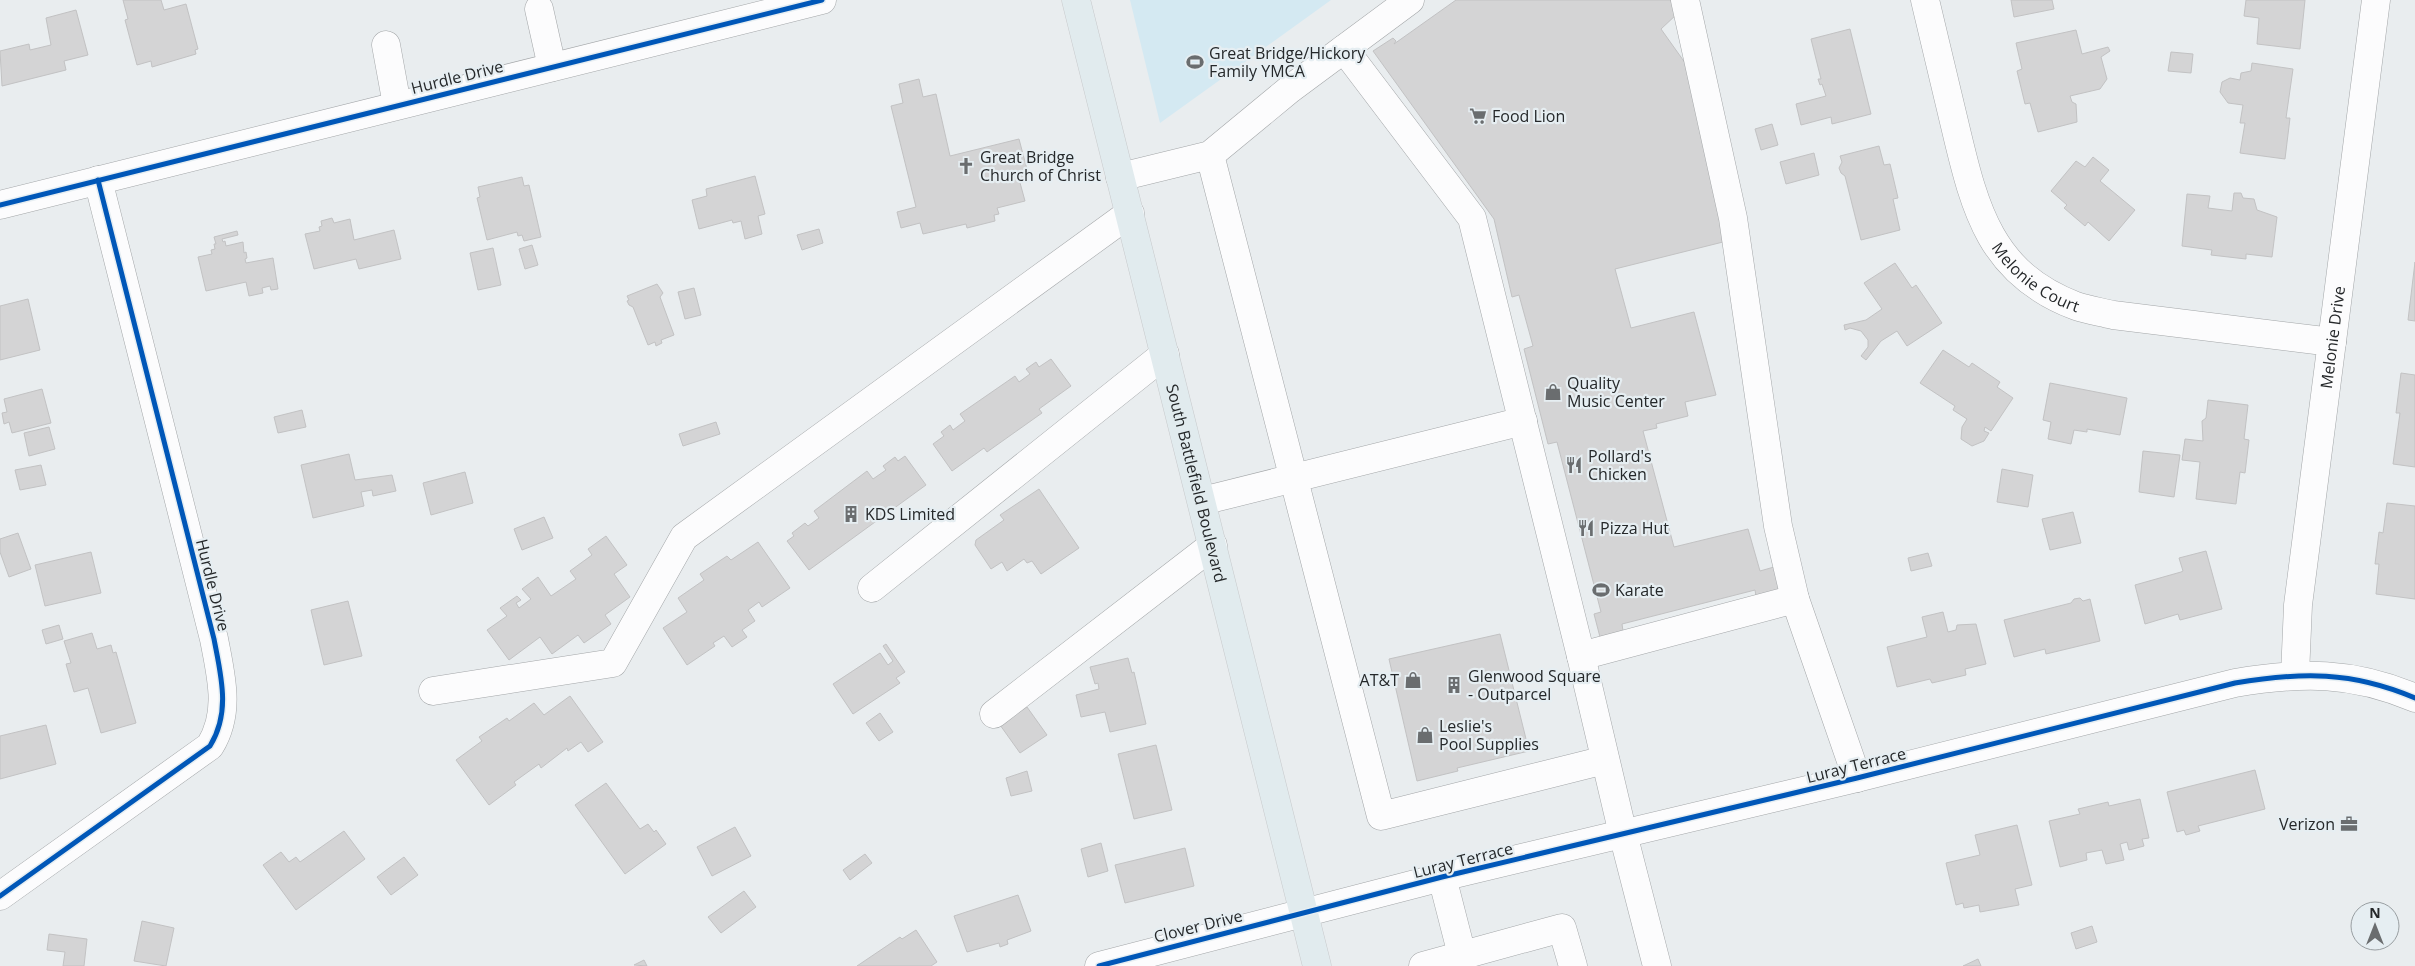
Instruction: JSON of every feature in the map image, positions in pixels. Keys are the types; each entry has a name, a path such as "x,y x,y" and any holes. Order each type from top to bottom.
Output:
{"main road":[{"name":"South Battlefield Boulevard","path":"1076,0 1318,966"}],"street":[{"name":"Hurdle Drive","path":"0,205 822,0"},
{"path":"1120,177 1210,155 1290,89 1410,0"},
{"path":"1684,0 1733,218 1778,526 1795,599 1857,778"},
{"name":"Melonie Court","path":"1925,0 1976,208 1995,245 2029,280 2053,296 2078,307 2114,315 2332,342"},
{"name":"Melonie Drive","path":"2296,675 2298,605 2376,0"},
{"path":"539,9 552,67"},
{"path":"386,45 397,105"},
{"path":"1344,49 1472,218 1657,966"},
{"path":"1210,155 1292,479 1381,816 1605,760"},
{"name":"Hurdle Drive","path":"0,896 210,746 217,735 224,702 214,639 98,180"},
{"path":"433,691 613,663 684,537 1130,213"},
{"path":"872,588 1166,354"},
{"path":"1202,502 1523,421"},
{"path":"994,714 1213,544"},
{"path":"1581,656 1795,599"},
{"name":"Luray Terrace","path":"1304,912 1442,877 1857,778 2234,683 2296,675 2327,675 2358,679 2390,687 2415,698"},
{"path":"1442,877 1462,955"},
{"name":"Clover Drive","path":"1099,966 1304,912"},
{"path":"1423,966 1562,928 1573,966"}],"shaded area":[{"name":"Great Bridge/Hickory Family YMCA","path":"1130,0 1331,0 1160,123"}],"building":[{"path":"123,0 161,0 164,10 186,4 198,49 195,50 196,54 152,67 151,61 137,65 125,20 128,19"},
{"path":"1456,0 1674,0 1677,14 1661,29 1693,74 1735,239 1615,269 1631,328 1694,312 1716,395 1685,402 1688,416 1656,424 1657,428 1643,431 1674,547 1748,529 1760,571 1774,567 1780,590 1756,596 1755,590 1622,624 1623,631 1600,637 1594,614 1601,612 1557,442 1548,444 1524,349 1533,346 1519,295 1512,297 1494,219 1373,51 1393,38 1396,41 1394,44"},
{"path":"2011,0 2052,0 2054,9 2014,17"},
{"path":"2246,0 2305,0 2300,49 2257,44 2259,18 2244,16"},
{"path":"76,10 88,55 64,61 66,70 2,86 0,51 29,44 30,50 51,45 46,18"},
{"path":"1850,29 1871,114 1832,124 1831,117 1801,125 1796,104 1826,96 1818,79 1821,79 1811,39"},
{"path":"2076,30 2082,54 2108,47 2110,51 2101,57 2107,79 2100,89 2070,96 2072,102 2076,104 2077,122 2038,132 2030,103 2025,104 2017,71 2022,69 2016,43"},
{"path":"2171,52 2193,54 2191,73 2168,71"},
{"path":"2252,63 2293,69 2286,118 2290,118 2285,159 2240,153 2245,123 2240,123 2243,105 2228,103 2220,92 2222,82 2230,78 2240,80 2241,73 2251,71"},
{"name":"Great Bridge Church of Christ","path":"919,79 923,97 936,94 950,156 1019,139 1029,177 1019,179 1025,201 997,208 999,214 994,215 995,221 967,228 966,224 923,234 920,223 901,228 897,212 916,207 891,106 903,103 899,84"},
{"path":"1772,124 1778,145 1761,150 1755,129"},
{"path":"1879,146 1884,165 1890,164 1898,198 1893,199 1900,230 1861,240 1845,176 1839,168 1842,162 1840,156"},
{"path":"1814,153 1819,175 1786,184 1780,162"},
{"path":"2093,157 2109,170 2100,181 2135,210 2109,241 2088,222 2085,226 2064,208 2067,205 2051,191 2076,161 2085,167"},
{"path":"755,176 765,214 758,216 762,234 745,239 741,221 733,223 732,220 699,229 692,200 707,196 706,189"},
{"path":"522,177 524,186 529,185 541,237 524,241 522,235 518,236 517,232 487,240 477,198 480,197 478,187"},
{"path":"2234,193 2241,193 2243,198 2254,199 2257,210 2277,217 2272,257 2246,254 2246,259 2211,255 2212,250 2182,246 2187,194 2210,196 2208,208 2232,211"},
{"path":"332,218 334,223 350,219 354,240 394,230 401,259 359,269 356,259 314,269 305,234 320,231 321,221"},
{"path":"819,229 823,243 802,250 797,235"},
{"path":"237,231 238,235 222,239 223,242 225,241 226,246 243,242 244,253 246,252 247,258 245,259 246,263 273,258 278,289 271,290 270,286 262,288 263,293 249,296 246,282 206,291 198,257 212,254 211,250 215,249 214,244 216,244 214,237"},
{"path":"532,245 538,265 525,269 519,249"},
{"path":"493,248 501,285 478,290 470,253"},
{"path":"2415,262 2415,321 2408,320"},
{"path":"1895,263 1912,288 1916,285 1942,323 1907,346 1897,331 1881,341 1866,360 1861,356 1868,347 1868,340 1861,331 1850,328 1845,330 1844,325 1866,320 1882,309 1864,283"},
{"path":"657,284 663,293 660,297 674,335 661,340 662,343 656,346 655,342 648,345 633,307 627,301 629,300 627,296"},
{"path":"694,288 701,315 685,319 678,292"},
{"path":"28,299 40,350 0,360 0,306"},
{"path":"1943,350 1969,367 1972,363 2000,382 1997,387 2013,398 1991,431 1985,427 1984,431 1989,433 1984,441 1972,446 1961,439 1962,427 1967,419 1953,410 1955,406 1920,383"},
{"path":"1051,359 1071,386 1039,409 1042,413 987,452 984,448 952,471 933,444 944,436 941,432 950,425 953,430 965,421 960,414 1015,376 1019,382 1030,374 1026,369 1036,362 1039,367"},
{"path":"2401,373 2415,375 2415,467 2393,464 2400,413 2396,413"},
{"path":"2050,383 2127,398 2120,435 2087,429 2087,432 2074,430 2071,444 2048,439 2051,422 2043,420"},
{"path":"42,389 51,423 12,433 9,422 4,424 2,413 7,412 4,399"},
{"path":"2208,400 2248,405 2244,439 2249,440 2245,473 2240,472 2236,504 2196,499 2200,462 2182,460 2185,439 2203,441 2202,421 2206,418"},
{"path":"302,410 306,427 278,433 274,417"},
{"path":"716,422 720,434 683,446 679,434"},
{"path":"49,427 55,449 29,456 24,433"},
{"path":"2143,451 2180,455 2174,497 2139,492"},
{"path":"349,454 355,480 392,475 396,491 373,496 372,490 361,492 364,506 313,518 301,465"},
{"name":"KDS Limited","path":"905,456 926,485 809,570 787,541 794,536 792,533 805,523 808,526 819,518 814,511 867,471 873,479 886,470 883,466 895,457 898,461"},
{"path":"41,465 46,485 20,490 15,470"},
{"path":"2002,469 2033,475 2028,507 1997,502"},
{"path":"465,472 473,503 431,515 423,483"},
{"path":"1039,489 1079,548 1041,574 1032,561 1027,563 1024,559 1007,571 1002,562 991,569 975,545 976,540 1004,520 1000,515"},
{"path":"2387,503 2415,506 2415,599 2376,594 2379,564 2375,564 2379,532 2383,533"},
{"path":"2073,512 2081,543 2050,550 2042,519"},
{"path":"544,517 553,538 522,550 514,529"},
{"path":"18,533 31,569 9,577 0,552 0,539"},
{"path":"606,536 627,565 614,574 630,597 605,615 611,624 584,643 578,635 552,654 540,637 509,660 487,630 507,616 500,608 517,596 521,600 516,603 519,608 531,599 522,589 538,577 551,596 576,579 570,571 592,555 588,549"},
{"path":"758,542 790,588 762,607 759,602 748,610 755,621 742,630 747,637 732,647 724,636 713,643 715,646 687,665 663,628 687,612 678,598 704,580 700,574 727,556 731,560"},
{"path":"2206,551 2222,609 2180,620 2178,614 2145,624 2135,585 2181,572 2183,571 2179,558"},
{"path":"91,552 101,593 45,606 35,565"},
{"path":"1928,553 1932,566 1911,571 1908,558"},
{"path":"2080,598 2083,601 2090,599 2100,641 2046,654 2045,649 2014,657 2004,620 2071,603 2074,599"},
{"path":"348,601 362,656 324,665 311,610"},
{"path":"1943,612 1948,632 1956,630 1957,625 1976,624 1986,664 1965,669 1966,675 1932,683 1930,679 1897,687 1887,647 1927,637 1922,617"},
{"path":"59,625 63,639 46,644 42,630"},
{"path":"92,633 97,649 111,645 113,653 116,652 136,723 101,733 88,688 74,692 66,664 71,663 64,641"},
{"name":"Glenwood Square - Outparcel","path":"1500,634 1529,751 1457,768 1458,771 1417,781 1389,659"},
{"path":"886,644 905,672 896,678 900,683 853,714 833,684 880,653 888,665 893,661 883,646"},
{"path":"1128,658 1132,673 1134,672 1146,724 1110,732 1105,712 1081,717 1076,695 1099,689 1098,683 1095,684 1090,667"},
{"path":"570,696 603,742 588,752 581,742 568,751 567,748 541,768 539,764 514,782 516,785 489,805 456,760 482,741 479,737 507,718 509,721 534,703 544,715"},
{"path":"1027,707 1047,735 1020,753 1000,725"},
{"path":"880,713 893,732 879,741 866,723"},
{"path":"46,725 56,764 0,779 0,736"},
{"path":"1156,745 1172,810 1134,819 1118,754"},
{"path":"2255,770 2265,809 2198,826 2200,831 2186,835 2184,830 2177,832 2167,792"},
{"path":"1027,771 1032,791 1011,796 1006,778"},
{"path":"606,783 640,829 648,824 654,832 656,830 666,844 625,874 575,805"},
{"path":"2140,799 2149,838 2142,839 2144,846 2129,850 2127,842 2120,844 2124,860 2106,864 2102,850 2086,853 2087,860 2060,867 2049,821 2080,814 2078,809 2108,802 2109,806"},
{"path":"2017,825 2032,885 2015,889 2019,905 1980,912 1979,905 1964,908 1963,903 1956,905 1946,863 1980,855 1975,835"},
{"path":"735,827 751,856 712,876 697,847"},
{"path":"344,831 365,859 296,910 263,865 281,852 289,862 296,857 300,862"},
{"path":"1101,843 1108,871 1088,877 1081,849"},
{"path":"1185,848 1194,886 1125,903 1115,865"},
{"path":"865,854 872,863 850,880 843,870"},
{"path":"404,857 418,875 391,895 377,877"},
{"path":"744,891 756,907 721,933 708,917"},
{"path":"1018,895 1031,931 1007,940 1008,944 1000,947 999,943 967,952 954,916"},
{"path":"142,921 174,928 166,966 134,961"},
{"path":"2092,926 2097,942 2076,949 2071,933"},
{"path":"916,930 937,962 931,966 857,966 900,937 902,939"},
{"path":"49,934 87,939 84,966 63,966 65,952 47,950"},
{"path":"1978,959 1981,966 1963,966"},
{"path":"644,960 647,966 634,965"}],"cycle path":[{"path":"0,205 822,0"},
{"path":"0,896 210,746 216,733 222,707 223,694 214,639 98,180"},
{"path":"1099,966 1442,877 1857,778 2235,683 2282,677 2326,676 2370,683 2415,698"}],"place":[{"name":"Great Bridge/Hickory Family YMCA","path":"1195,62"},
{"name":"Food Lion","path":"1478,116"},
{"name":"Great Bridge Church of Christ","path":"966,166"},
{"name":"Quality Music Center","path":"1553,392"},
{"name":"Pollard's Chicken","path":"1574,465"},
{"name":"KDS Limited","path":"851,514"},
{"name":"Pizza Hut","path":"1586,528"},
{"name":"Karate","path":"1601,590"},
{"name":"AT&T","path":"1413,680"},
{"name":"Glenwood Square - Outparcel","path":"1454,685"},
{"name":"Leslie's Pool Supplies","path":"1425,735"},
{"name":"Verizon","path":"2349,824"}]}
